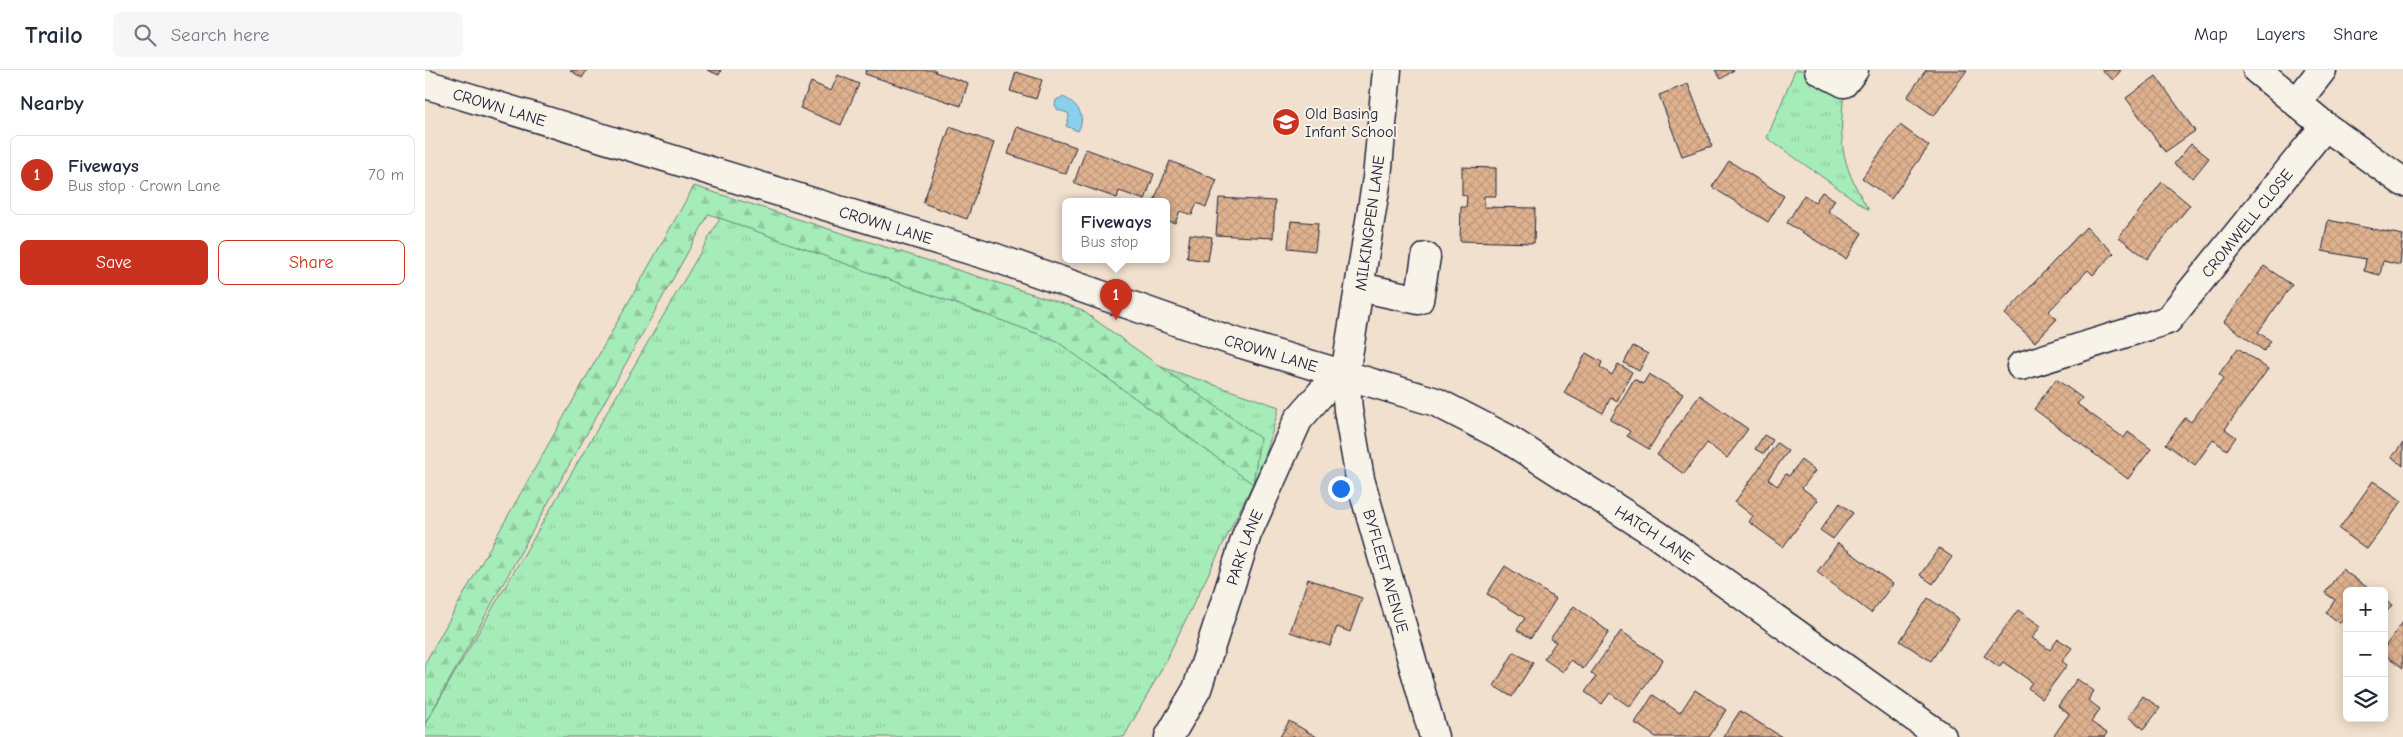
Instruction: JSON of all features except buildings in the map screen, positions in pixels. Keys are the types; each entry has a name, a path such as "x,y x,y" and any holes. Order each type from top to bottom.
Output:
{"street":[{"name":"MILKINGPEN LANE","path":"1345,374 1377,178 1387,70"},
{"path":"1819,70 1844,83 1854,70"},
{"path":"2257,70 2325,126 2403,182"},
{"path":"2297,102 2322,70"},
{"name":"CROWN LANE","path":"425,84 996,258 1232,341 1345,374"},
{"name":"CROMWELL CLOSE","path":"2021,366 2168,320 2325,126"},
{"path":"1360,287 1419,300 1426,258"},
{"name":"PARK LANE","path":"1169,737 1197,689 1247,534 1298,420 1323,390 1345,374"},
{"name":"BYFLEET AVENUE","path":"1345,374 1348,410 1360,479 1434,737"},
{"name":"HATCH LANE","path":"1345,374 1436,402 1506,438 1656,534 1942,737"}],"green space":[{"path":"1795,70 1821,70 1845,83 1842,119 1843,149 1851,177 1869,210 1767,138"},
{"path":"694,186 1080,309 1260,438 1253,484 1055,340 709,214 425,724 425,663"},
{"path":"721,217 1279,407 1264,461 1159,674 1124,737 425,737 425,724"}],"water":[{"path":"1063,97 1076,106 1081,115 1081,125 1078,131 1066,126 1069,117 1068,113 1058,110 1055,105 1056,100"}],"place":[{"name":"Old Basing Infant School","path":"1286,122"},
{"name":"Fiveways","path":"1116,320"}]}
